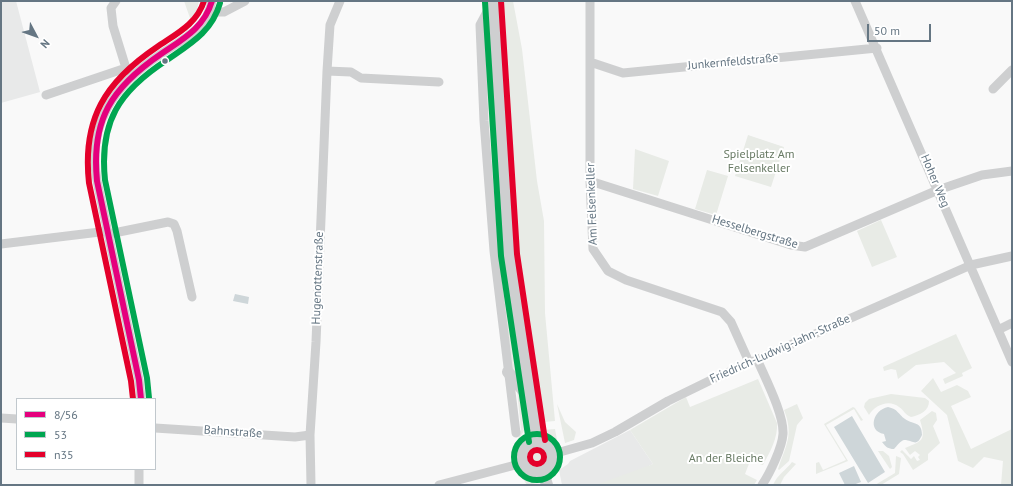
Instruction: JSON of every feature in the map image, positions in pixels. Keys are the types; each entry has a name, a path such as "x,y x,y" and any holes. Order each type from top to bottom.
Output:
{"street":[{"path":"116,1 111,8 113,26 129,71"},
{"path":"46,95 129,71 196,30 210,12 212,1"},
{"path":"210,12 224,12 245,1"},
{"name":"Hugenottenstraße","path":"311,485 310,435 316,342 327,71 330,25 340,1"},
{"name":"Am Felsenkeller","path":"590,1 590,181 593,249 608,271 626,280 722,312 731,322 753,360 783,422 783,436 773,464 762,485"},
{"name":"Hoher Weg","path":"855,1 877,48 1012,362"},
{"path":"493,3 486,12 480,25 484,121 494,251 516,432"},
{"path":"493,3 510,255 537,441"},
{"name":"Junkernfeldstraße","path":"590,62 623,73 877,48"},
{"path":"993,89 1012,70"},
{"path":"129,71 111,100 100,122 94,147 95,167 141,398"},
{"path":"327,71 352,72 361,78 439,82"},
{"name":"Hesselbergstraße","path":"590,181 790,245 805,247 938,190 982,175 1012,171"},
{"path":"1,244 108,232 168,222 174,224 177,231 192,297"},
{"name":"Friedrich-Ludwig-Jahn-Straße","path":"553,454 592,443 615,432 668,401 753,360 971,265 1012,256"},
{"path":"998,330 1012,323"},
{"path":"508,372 531,400"},
{"path":"1,418 16,419"},
{"name":"Bahnstraße","path":"156,428 239,432 295,437 310,435"},
{"path":"537,441 549,446 553,454 550,466 543,472 530,470 523,463 522,456 525,448 537,441"},
{"path":"439,485 523,463"},
{"path":"139,470 139,485"},
{"path":"543,472 547,485"}],"shaded area":[{"path":"1,1 16,1 40,92 1,103"},
{"path":"235,294 249,297 248,304 233,301"},
{"path":"888,407 896,410 908,421 919,425 922,435 918,441 914,442 904,440 894,449 883,444 882,442 886,441 884,434 875,429 874,420 879,412"},
{"path":"852,416 885,472 868,483 834,427"},
{"path":"630,430 653,464 607,485 562,485 559,470 570,461"},
{"path":"854,466 861,482 853,485 845,485 839,473"}],"green space":[{"path":"184,1 199,1 195,18 190,18"},
{"path":"501,1 513,1 522,49 537,181 544,221 545,313 555,421 544,422 519,276 511,184 506,47"},
{"path":"489,21 488,30 503,256 521,380 511,366 494,194 483,31 485,22"},
{"name":"Spielplatz Am Felsenkeller","path":"748,135 784,147 771,187 735,176"},
{"path":"635,149 669,161 658,196 633,189"},
{"path":"707,170 728,176 716,215 695,209"},
{"path":"881,220 897,257 872,267 857,231"},
{"path":"956,334 972,368 962,373 963,376 945,384 943,379 956,373 944,362 916,365 898,379 896,370 891,369 884,371 883,367"},
{"path":"933,378 941,392 957,385 968,391 971,397 951,406 971,449 1012,429 1012,485 1001,485 1003,461 984,457 973,468 958,461 947,415 921,391"},
{"name":"An der Bleiche","path":"758,379 777,423 777,429 773,445 763,465 750,461 745,474 757,480 754,485 596,485 653,464 630,430 686,397 690,407"},
{"path":"517,391 526,409 528,424 519,439 518,433 521,430"},
{"path":"891,394 925,398 929,401 929,404 926,410 911,417 899,407 891,403 878,406 869,415 864,407 865,403 869,399"},
{"path":"557,404 565,422 576,432 574,440 565,443"},
{"path":"797,404 803,418 797,425 789,461 779,470 778,469 789,433 784,410"},
{"path":"853,407 863,420 861,421 854,409 826,425 848,461 816,474 816,463 819,462 823,470 846,460 824,424"},
{"path":"932,411 936,413 937,420 933,426 940,443 928,454 928,460 913,470 903,454 900,452 902,450 911,459 914,456 917,461 920,460 918,457 920,455 915,451 910,455 905,448 922,439 923,432 920,420"},
{"path":"555,429 558,445 549,440 543,430"},
{"path":"534,449 540,449 545,454 543,463 540,465 534,465 529,460 529,454"},
{"path":"878,451 883,451 889,456 892,467 890,469"},
{"path":"896,456 901,458 899,474 881,485 875,485 895,473"},
{"path":"792,462 796,464 784,477 780,485 773,485 779,475"},
{"path":"517,470 532,475 537,483 527,485"}],"transit line":[{"name":"n35","path":"133,398 131,381 89,183 89,140 94,121 101,104 123,74 139,60 185,28 201,9 204,1"},
{"name":"8/56","path":"141,398 139,380 97,181 97,140 101,123 108,107 117,93 144,67 192,32 204,19 212,1"},
{"name":"n35","path":"501,1 517,254 545,440"},
{"name":"53","path":"485,2 501,256 529,442"},
{"name":"53","path":"149,398 147,378 105,180 105,141 109,125 125,96 150,72 192,43 206,30 212,22 220,3"},
{"name":"53","path":"542,434 554,440 559,448 560,457 559,466 554,474 546,479 532,480 520,474 515,466 514,452 520,440 528,435 542,434"},
{"name":"n35","path":"534,450 540,450 544,454 544,457 544,460 540,464 534,464 530,460 530,454 534,450"}]}
